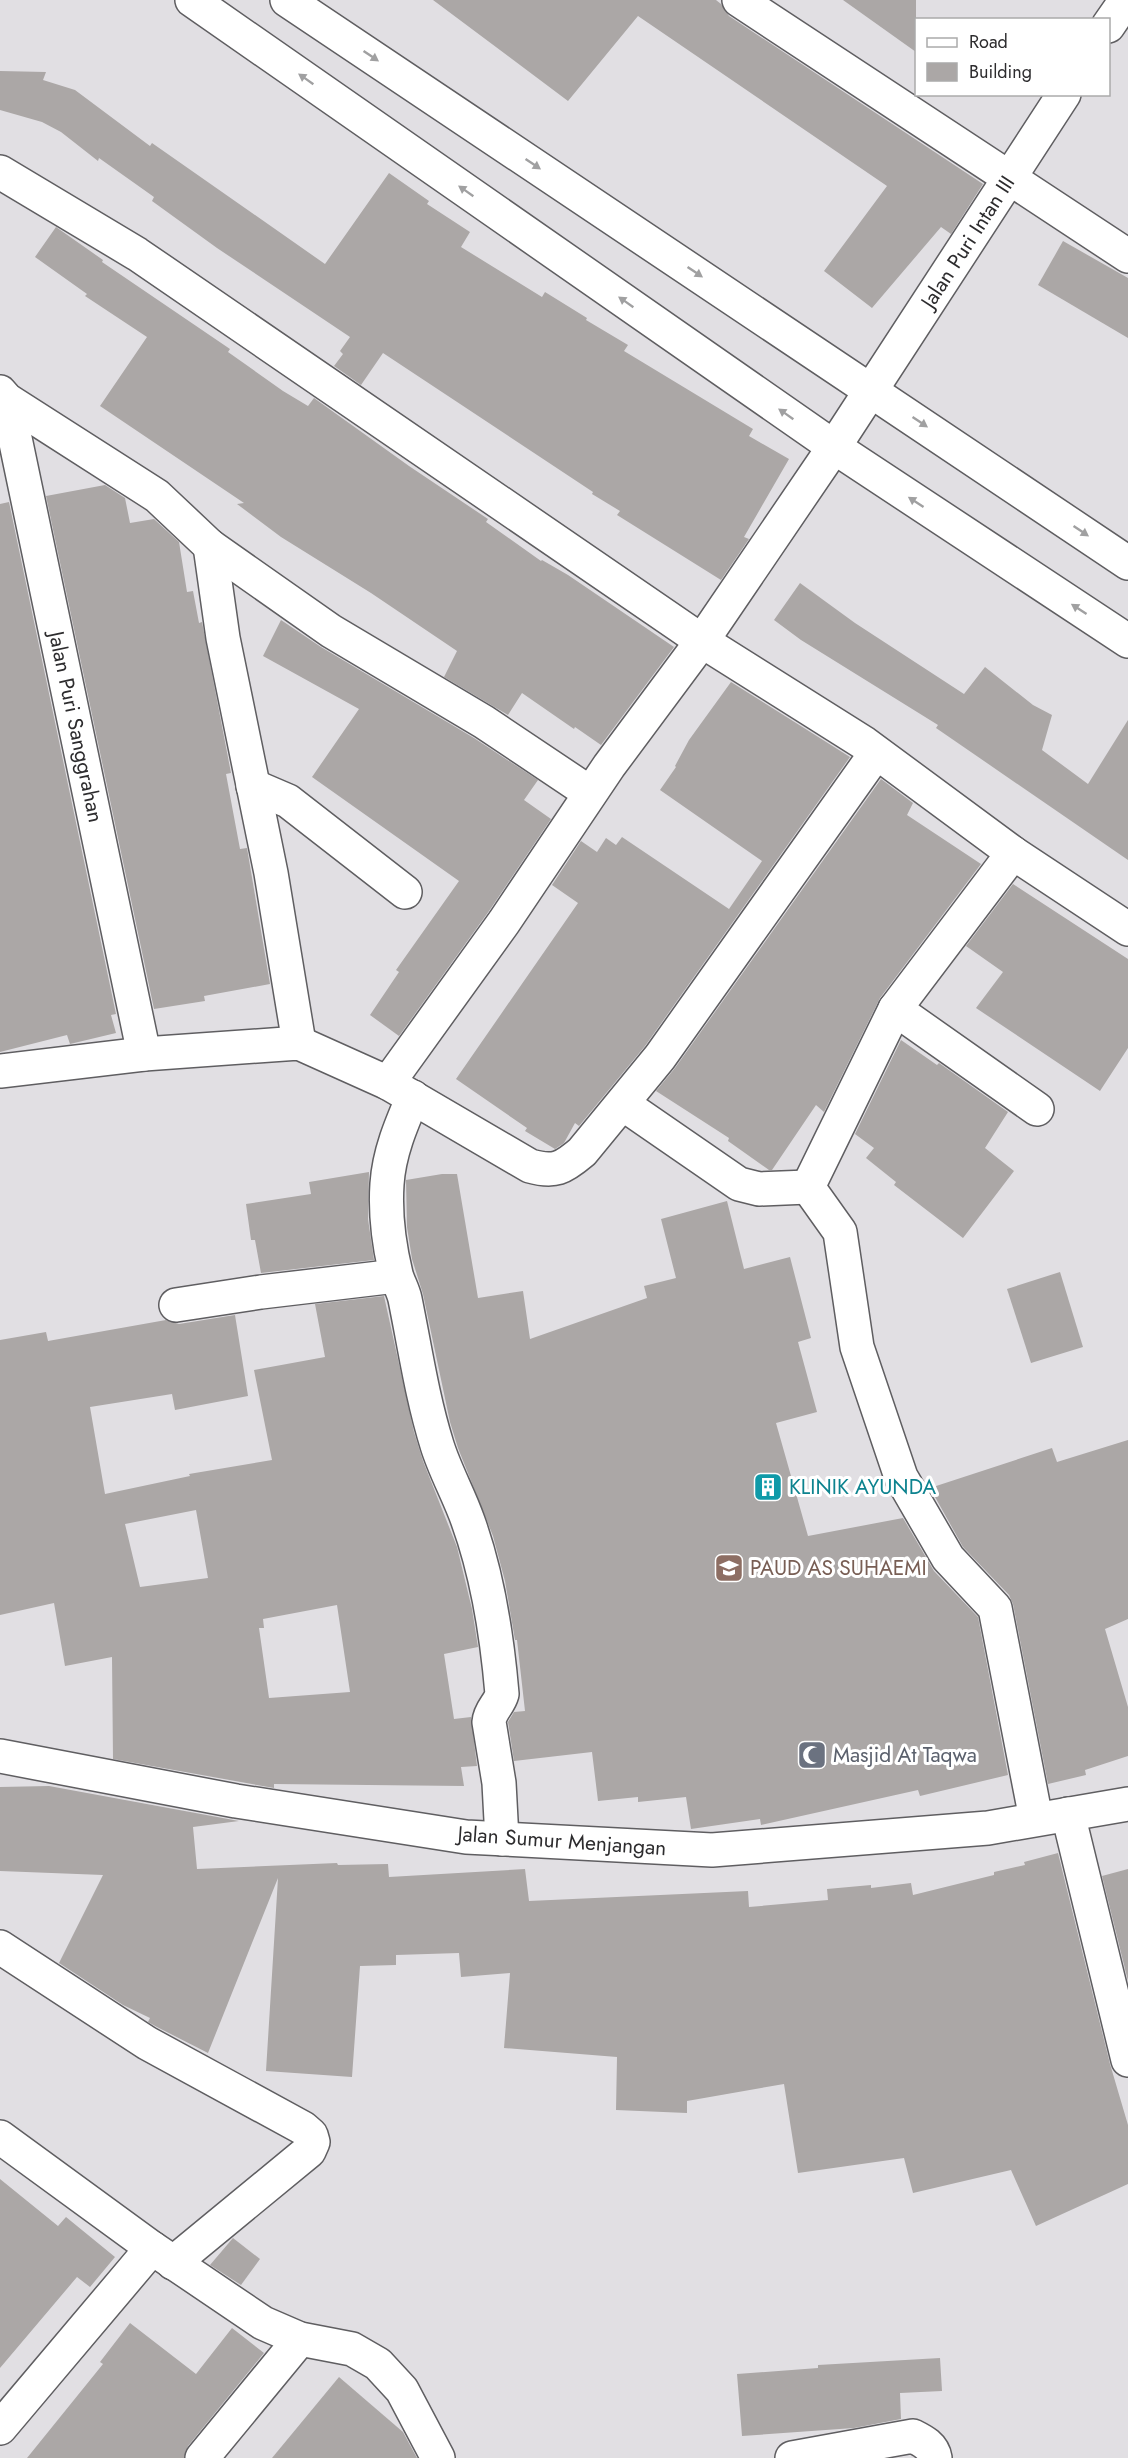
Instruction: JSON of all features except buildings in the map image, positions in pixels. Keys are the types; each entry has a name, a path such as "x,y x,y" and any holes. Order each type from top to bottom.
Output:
{"street":[{"path":"192,0 834,447 1128,641"},
{"path":"287,0 872,389 1128,563"},
{"path":"739,0 1128,256"},
{"name":"Jalan Puri Intan III","path":"502,1839 498,1783 489,1722 490,1714 500,1701 502,1694 498,1645 482,1567 468,1520 437,1447 419,1376 404,1296 396,1276 387,1214 387,1182 395,1141 400,1090 504,922 590,793 702,640 834,447 1063,96"},
{"path":"0,172 137,254 702,640 876,753 1013,853 1128,929"},
{"path":"4,396 157,496 210,546 331,631 484,722 590,793"},
{"name":"Jalan Puri Sanggrahan","path":"4,396 144,1054"},
{"path":"210,546 223,638 271,873 299,1042"},
{"path":"0,1071 144,1054 299,1042 400,1090 530,1166 543,1170 567,1165 582,1152 660,1057 876,753"},
{"path":"253,786 288,801 405,892"},
{"path":"808,1187 895,1009 1013,853"},
{"path":"895,1009 1037,1109"},
{"path":"623,1104 739,1184 759,1189 808,1187"},
{"path":"808,1187 840,1232 857,1347 901,1477 948,1558 994,1608 1036,1819"},
{"path":"176,1305 396,1276"},
{"name":"Jalan Sumur Menjangan","path":"0,1756 236,1802 466,1837 712,1850 988,1828 1128,1804"},
{"path":"1068,1814 1128,2060"},
{"path":"0,1947 147,2043 303,2128 311,2135 313,2142 309,2151 163,2255 0,2428"},
{"path":"0,2137 163,2255 263,2323 300,2338 352,2349 378,2364 402,2390 438,2458"},
{"path":"202,2458 300,2338"},
{"path":"792,2458 913,2436 925,2442 934,2452 935,2458"}],"place":[{"name":"KLINIK AYUNDA","path":"768,1487"},
{"name":"PAUD AS SUHAEMI","path":"729,1568"},
{"name":"Masjid At Taqwa","path":"812,1755"}]}
